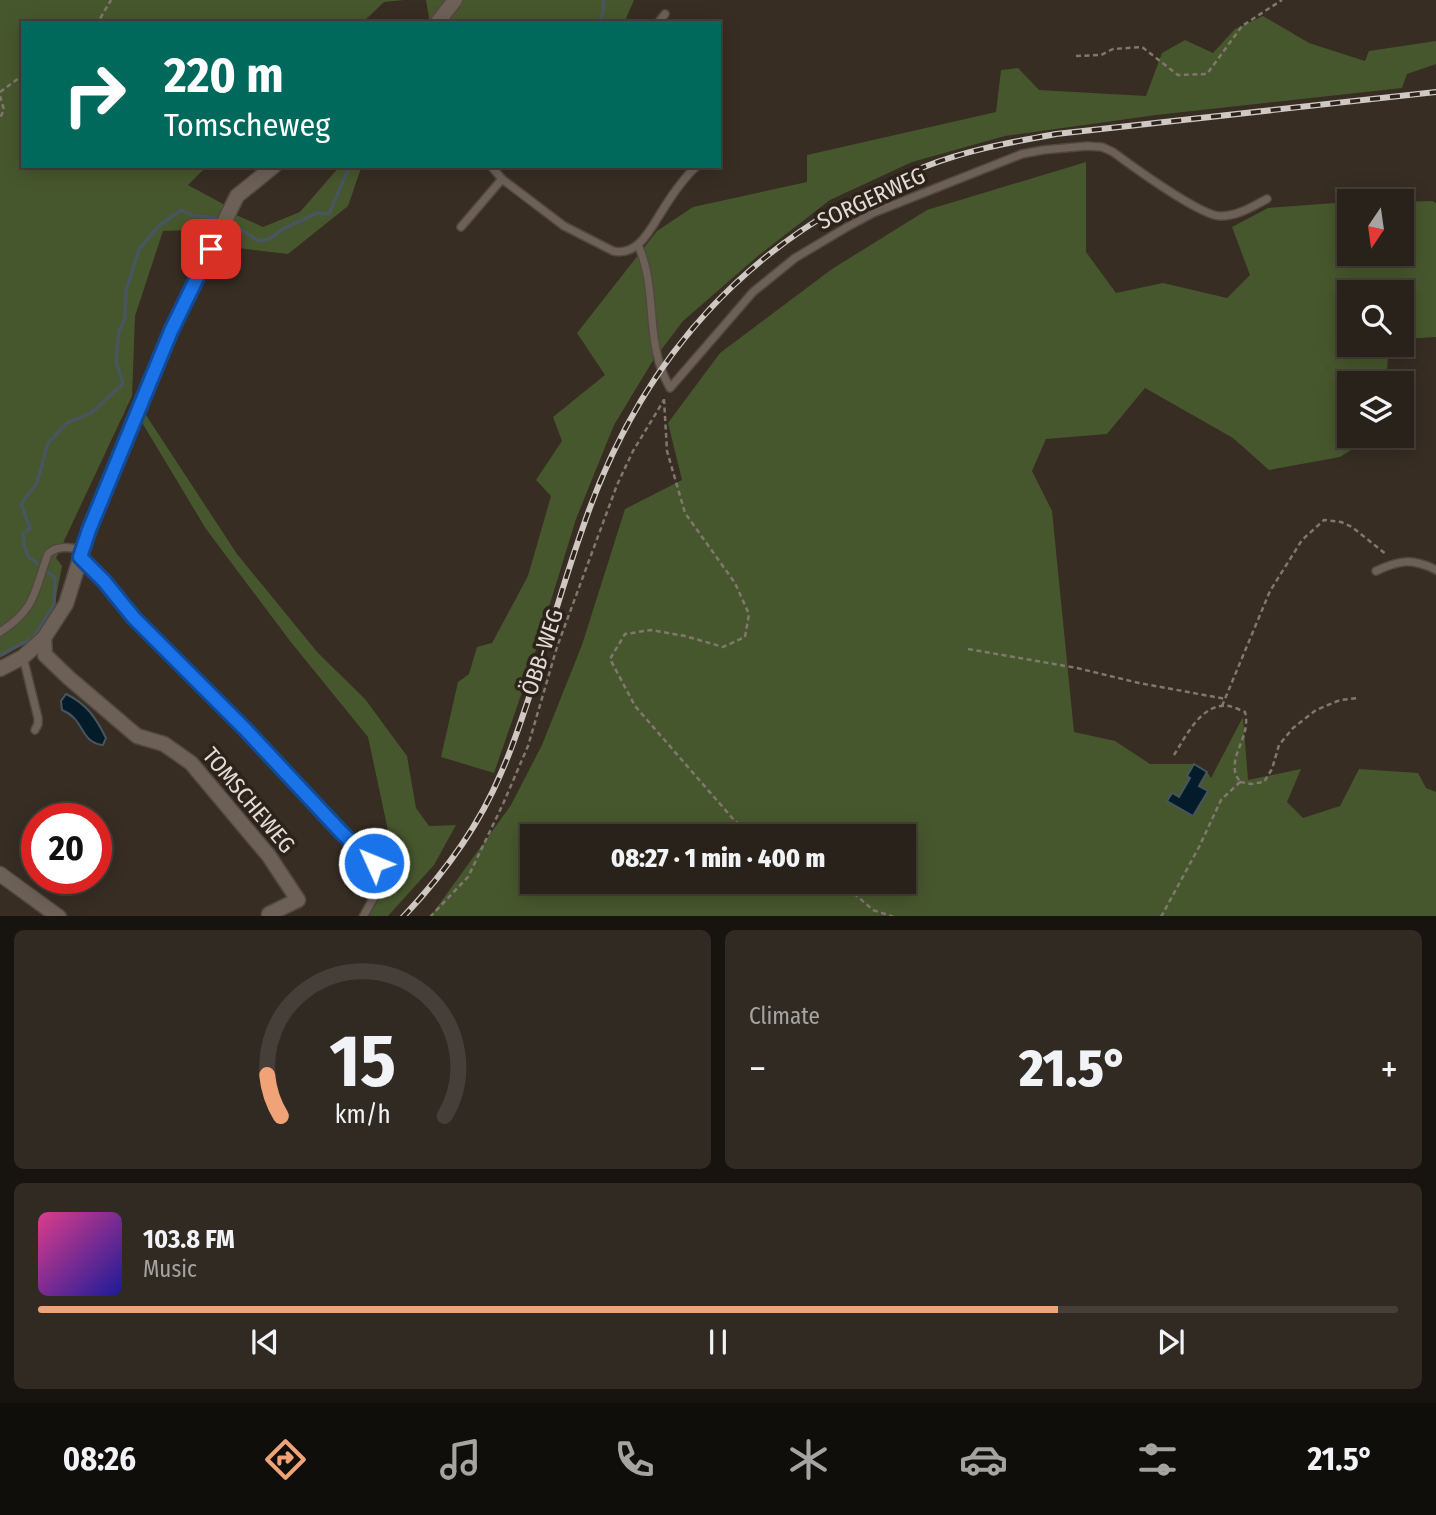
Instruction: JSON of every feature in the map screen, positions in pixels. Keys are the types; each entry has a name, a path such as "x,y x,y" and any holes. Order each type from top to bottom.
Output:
{"street":[{"path":"439,21 456,0"},
{"path":"0,669 23,657 44,638 66,604 81,554 171,331 237,196 272,168"},
{"name":"TOMSCHEWEG","path":"44,638 45,655 137,736 164,744 191,763 270,856 298,900 269,914"},
{"path":"0,874 60,916"}],"lane":[{"path":"660,21 666,14"},
{"name":"SORGERWEG","path":"638,244 646,262 661,368 670,388 753,292 795,258 873,213 1022,154 1068,147 1102,147 1189,203 1218,217 1234,215 1267,199"},
{"path":"493,168 502,179 564,226 621,253 645,238 676,191 696,168"},
{"path":"461,227 502,179"},
{"path":"0,632 25,611 36,594 48,554 55,548 69,547 81,554 134,618 374,863 380,873 373,899 363,916"},
{"path":"1377,571 1394,562 1413,562 1436,570"},
{"path":"23,657 38,718 35,730"}],"path":[{"path":"96,21 111,0"},
{"path":"1076,56 1101,55 1113,49 1142,47 1178,75 1207,74 1242,26 1282,0"},
{"path":"0,118 4,110 0,94 21,77"},
{"name":"ÖBB-WEG","path":"430,916 468,877 503,804 528,746 557,647 617,485 633,451 664,399 667,451 685,513 735,583 749,614 745,637 723,647 651,630 625,634 610,659 635,706 738,824"},
{"path":"1222,706 1270,591 1302,540 1324,520 1341,522 1352,527 1394,562"},
{"path":"968,649 1077,667 1139,683 1226,699"},
{"path":"1240,782 1264,782 1272,769 1279,745 1293,728 1317,710 1340,700 1359,698"},
{"path":"1174,755 1193,726 1210,709 1231,706 1245,712 1248,722 1234,770 1240,782"},
{"path":"1161,916 1221,800 1240,782"},
{"path":"855,894 873,910 894,916"}],"green space":[{"path":"0,0 404,0 384,2 364,21 21,21 21,168 205,168 188,185 225,205 212,229 163,231 135,316 132,396 56,558 62,566 54,608 38,636 0,658"},
{"path":"426,0 634,0 625,21 430,21"},
{"path":"1263,16 1309,43 1365,61 1369,51 1436,41 1436,64 1407,74 1402,88 1156,115 1005,136 912,162 830,200 759,255 683,321 652,362 614,425 576,519 529,672 494,773 441,757 458,682 469,674 477,647 492,643 528,576 551,496 536,480 562,441 553,417 605,375 577,333 657,231 693,207 807,182 807,155 996,112 1001,70 1018,68 1039,90 1146,96 1162,53 1185,40 1213,53 1235,29"},
{"path":"1086,162 1086,252 1116,293 1163,283 1227,298 1250,275 1232,227 1268,208 1337,203 1337,266 1414,266 1414,202 1436,203 1436,337 1414,338 1414,280 1337,280 1337,357 1388,357 1387,371 1337,371 1337,448 1354,448 1340,457 1269,470 1233,438 1145,388 1107,434 1046,439 1032,471 1052,511 1074,732 1115,741 1150,764 1194,764 1211,778 1243,717 1248,780 1301,769 1287,802 1303,818 1340,806 1359,769 1418,773 1426,788 1436,792 1436,916 431,916 511,805 542,745 582,645 625,509 682,480 668,423 720,353 832,269 927,210"},
{"path":"338,168 362,168 348,206 288,254 230,247 224,235 234,214 263,227 300,212"},
{"path":"142,409 237,554 318,653 365,699 407,756 416,808 429,826 456,825 434,865 388,916 369,916 388,883 389,835 368,737 290,641 206,529 138,416"}],"water":[{"path":"66,694 80,702 94,718 106,738 103,745 90,740 75,719 62,710 61,701"},
{"path":"1194,764 1207,772 1199,786 1208,791 1193,816 1167,801 1172,793 1179,797 1190,778 1187,776"}],"waterway":[{"path":"600,21 604,0"},
{"path":"229,222 259,241 270,239 281,230 317,213 329,214 351,168"},
{"path":"0,655 33,638 54,605 55,578 28,556 24,546 23,534 30,528 21,504 37,483 48,443 67,423 91,413 123,384 116,361 119,331 125,319 126,291 139,249 159,226 181,210 194,216 223,218"}],"railway":[{"path":"404,916 458,850 492,793 520,725 582,530 606,467 636,410 671,357 711,308 756,265 807,227 863,194 924,167 973,151 1056,134 1436,92"}],"route":[{"path":"211,249 171,331 80,557 134,618 374,863"}]}
